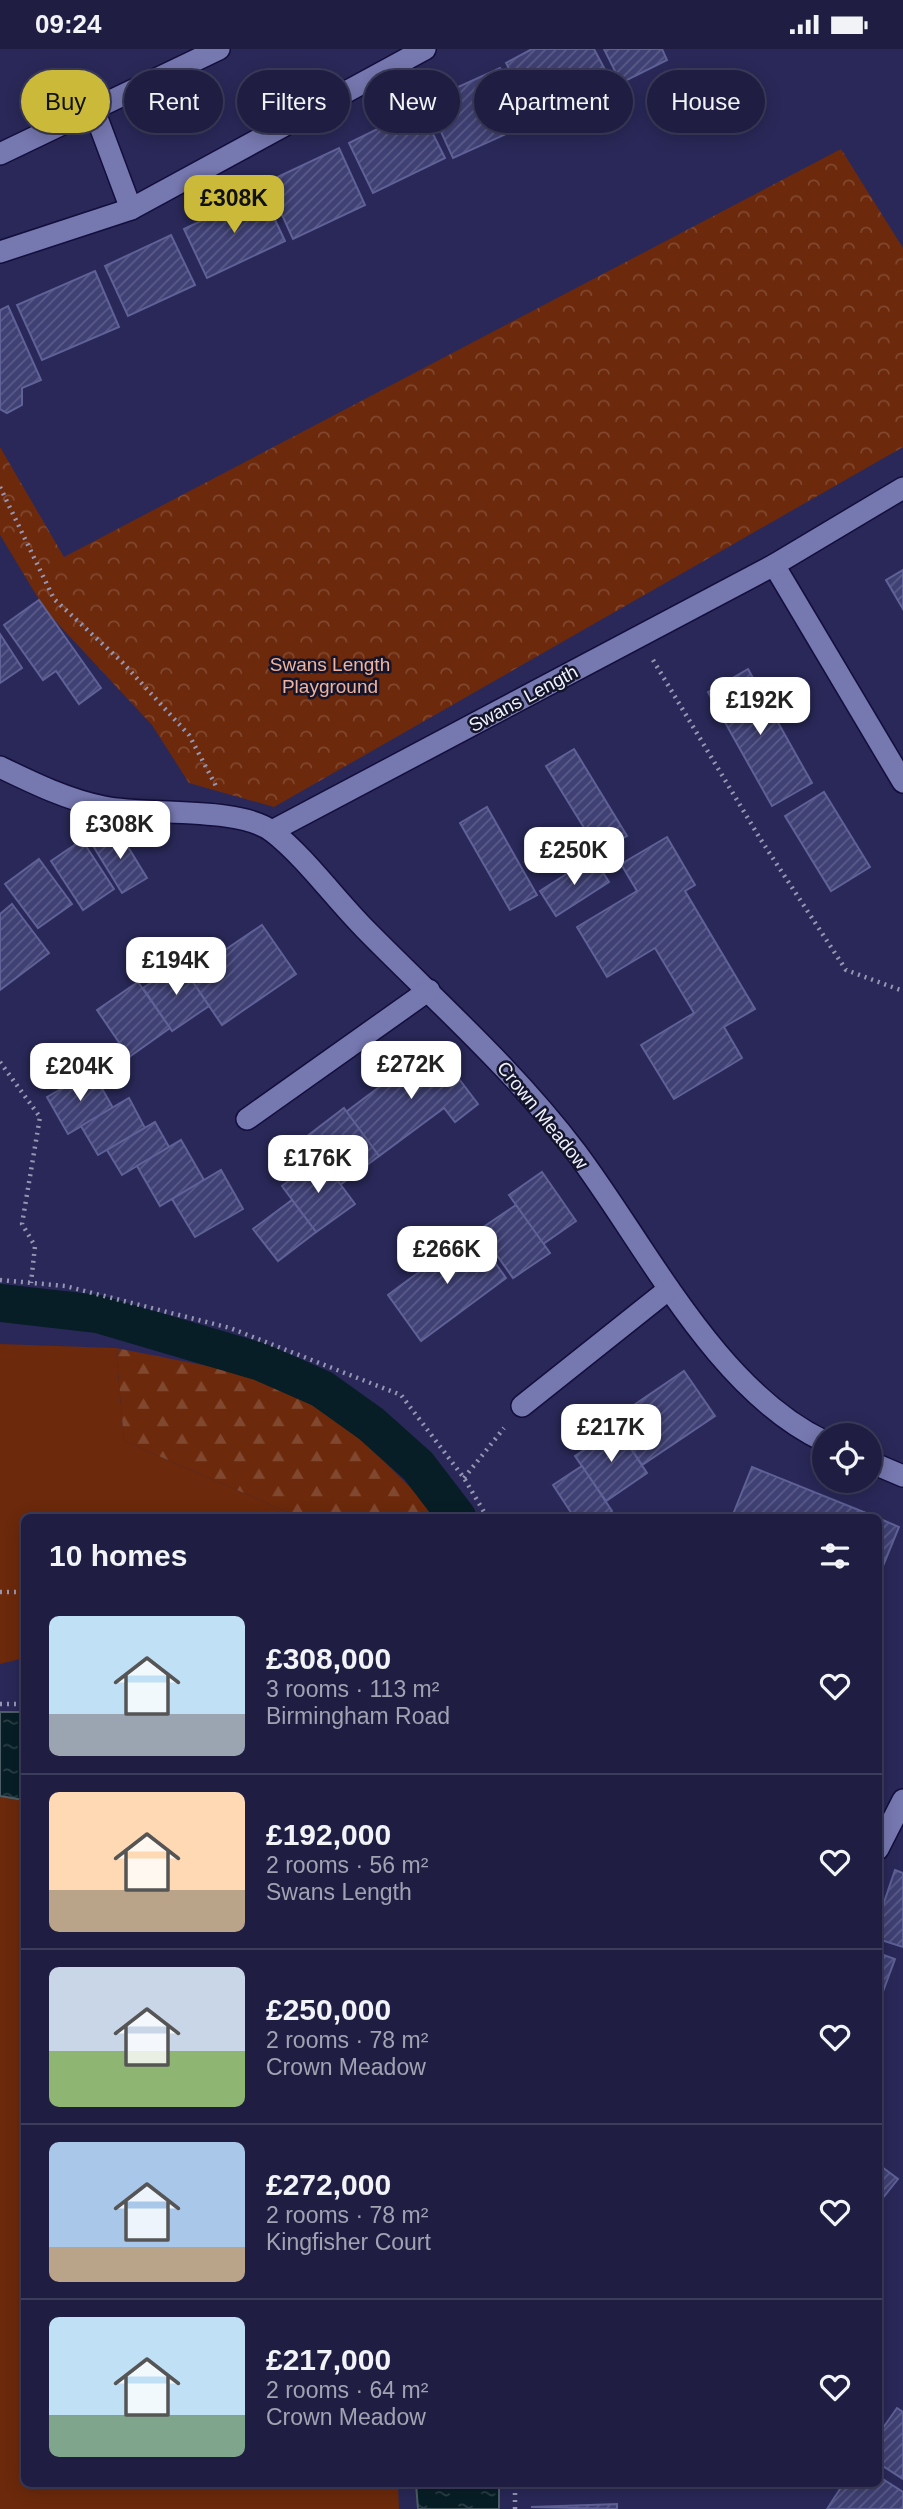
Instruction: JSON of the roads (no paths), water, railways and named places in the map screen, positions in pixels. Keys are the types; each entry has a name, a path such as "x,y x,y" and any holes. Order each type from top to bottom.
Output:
{"street":[{"path":"110,102 219,49"},
{"path":"0,252 131,209 425,49"},
{"path":"0,155 46,133"},
{"path":"103,133 131,209"},
{"name":"Swans Length","path":"272,831 774,565 903,488"},
{"path":"774,565 903,782"},
{"name":"Crown Meadow","path":"0,767 38,786 104,807 233,818 272,831 365,930 510,1070 576,1153 669,1289 734,1371 801,1430 812,1435"},
{"path":"247,1119 429,991"},
{"path":"522,1406 669,1289"},
{"path":"882,1467 903,1476"},
{"path":"882,1841 903,1800"}],"water":[{"path":"0,1712 21,1712 21,1800 0,1796"},
{"path":"416,2487 499,2487 499,2509 418,2509"}],"waterway":[{"path":"0,1303 98,1314 261,1362 322,1389 371,1424 418,1466 455,1514"}],"park label":[{"name":"Swans Length Playground","path":"330,675"}]}
